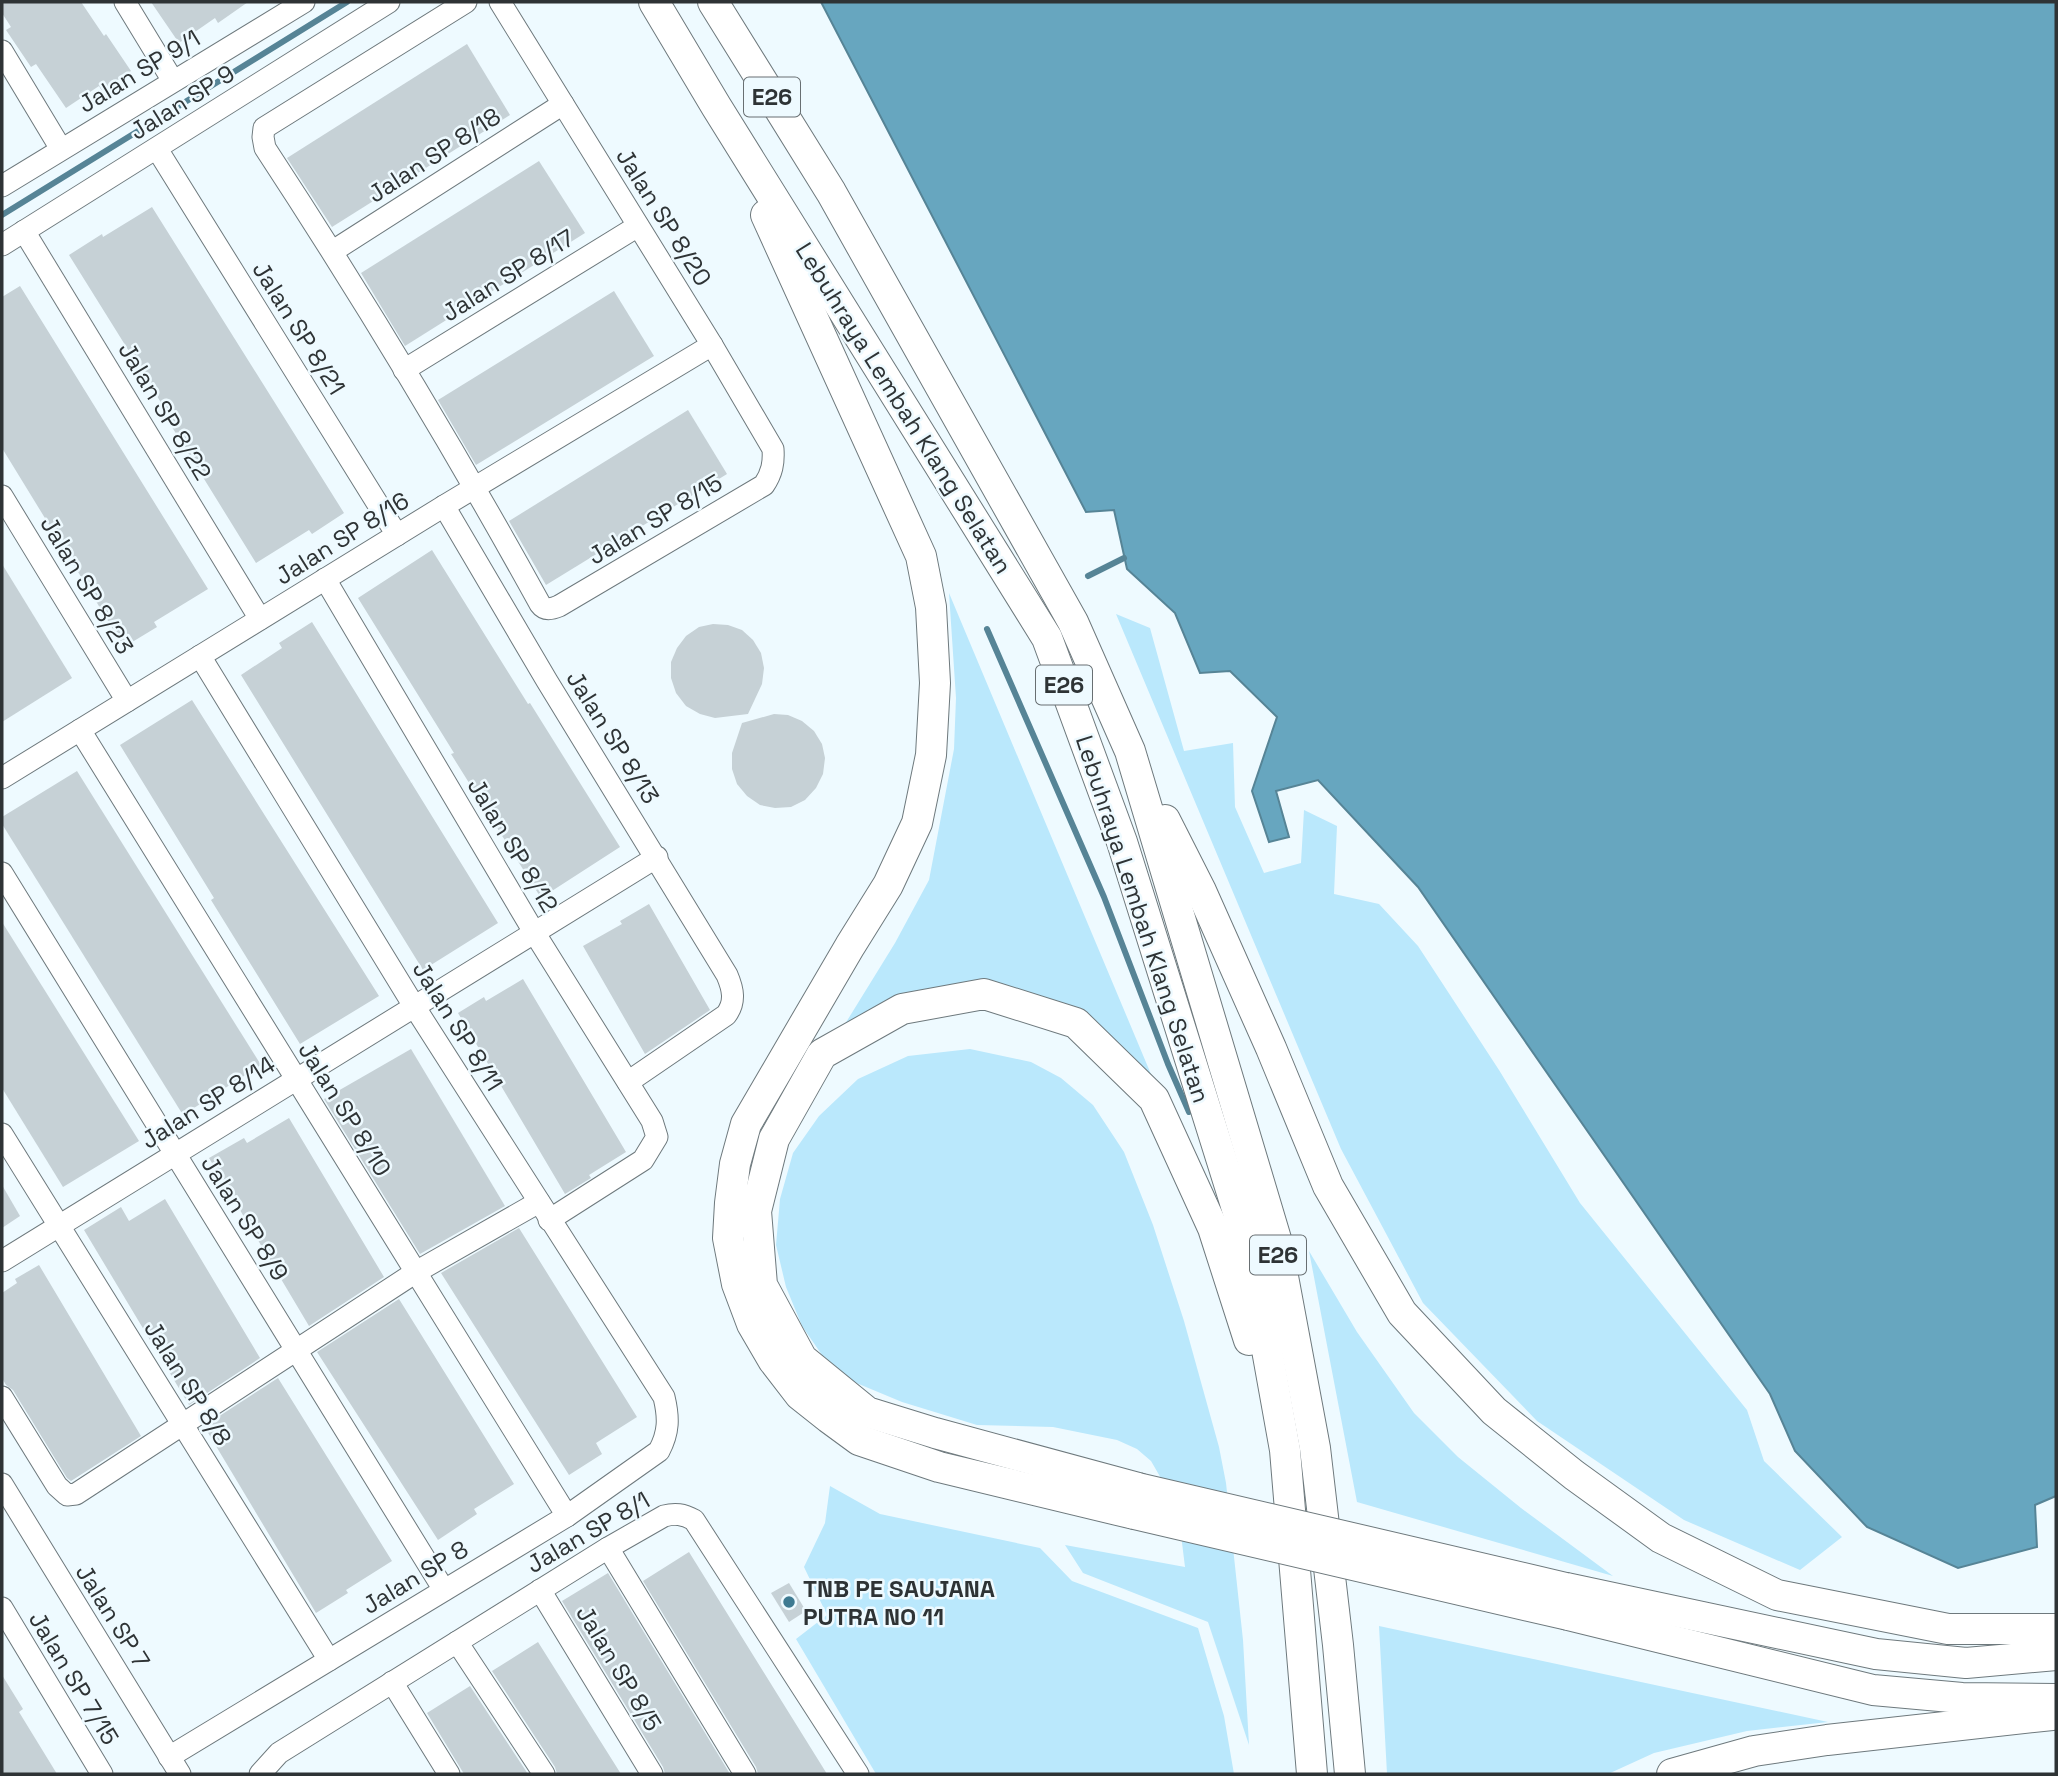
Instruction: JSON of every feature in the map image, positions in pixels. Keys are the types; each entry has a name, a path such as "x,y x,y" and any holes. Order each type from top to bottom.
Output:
{"highway":[{"name":"Lebuhraya Lembah Klang Selatan","path":"654,2 1047,638 1122,842 1248,1244 1284,1450 1312,1774"},
{"name":"Lebuhraya Lembah Klang Selatan","path":"713,2 831,192 1073,622 1130,751 1276,1239 1315,1448 1350,1774"},
{"path":"716,106 921,556 931,607 935,682 932,755 917,822 888,885 746,1124 735,1164 729,1238 737,1284 752,1324 773,1360 800,1395 859,1440 939,1466 1136,1501 1567,1602 1873,1690 1962,1698 2056,1699"},
{"path":"1130,751 1201,891 1271,1048 1328,1186 1402,1313 1494,1411 1574,1475 1661,1538 1777,1595 1948,1629 2056,1629"},
{"path":"1136,1501 867,1412 802,1359 762,1285 756,1211 774,1139 822,1054 902,1009 984,994 1076,1023 1154,1099 1213,1228 1284,1450"},
{"path":"1567,1602 1877,1654 1966,1663 2056,1655"},
{"path":"1672,1774 1754,1751 2056,1714"}],"street":[{"path":"125,2 173,81"},
{"name":"Jalan SP 9/1","path":"2,186 173,81 277,9 304,2"},
{"name":"Jalan SP 9","path":"2,245 390,2"},
{"path":"466,2 264,128 263,137 265,148 333,251 475,487"},
{"name":"Jalan SP 8/20","path":"500,2 766,434 774,449 774,463"},
{"path":"2,51 61,149"},
{"name":"Jalan SP 8/18","path":"333,251 563,104"},
{"name":"Jalan SP 8/21","path":"157,149 397,535"},
{"name":"Jalan SP 8/17","path":"404,370 638,226"},
{"name":"Jalan SP 8/22","path":"24,231 260,619"},
{"name":"Jalan SP 8/16","path":"2,778 475,487 712,345"},
{"name":"Jalan SP 8/15","path":"475,487 540,604 551,609 764,485 774,463"},
{"name":"Jalan SP 8/23","path":"2,496 127,701"},
{"name":"Jalan SP 8/13","path":"444,506 733,988 731,1009 726,1015 628,1082"},
{"name":"Jalan SP 8/12","path":"325,579 534,932 652,1121 657,1137 643,1160 544,1211"},
{"name":"Jalan SP 8/11","path":"200,656 414,1006 664,1397 669,1423"},
{"name":"Jalan SP 8/10","path":"80,730 567,1516"},
{"name":"Jalan SP 8/14","path":"2,1261 657,858"},
{"name":"Jalan SP 8/9","path":"2,873 444,1590"},
{"name":"Jalan SP 8/8","path":"2,1134 329,1660"},
{"path":"2,1397 57,1486 67,1495 76,1494 416,1272 544,1211"},
{"name":"Jalan SP 8","path":"174,1766 329,1660 567,1516 659,1451 669,1423"},
{"name":"Jalan SP 7","path":"2,1485 174,1766"},
{"name":"Jalan SP 8/1","path":"260,1774 268,1762 279,1753 540,1590 664,1516 680,1514 694,1520 852,1772"},
{"path":"608,1548 745,1774"},
{"name":"Jalan SP 8/5","path":"540,1590 653,1774"},
{"name":"Jalan SP 7/15","path":"2,1608 102,1774"},
{"path":"457,1642 544,1774"},
{"path":"392,1682 449,1774"}],"shaded area":[{"path":"821,2 2056,2 2056,1496 2035,1505 2037,1547 1958,1568 1867,1527 1795,1451 1770,1394 1418,887 1318,780 1276,791 1289,837 1269,842 1252,791 1277,717 1230,671 1200,673 1175,613 1127,569 1114,510 1086,512"},
{"path":"949,593 1153,1079 1084,1017 900,1000 845,1024 895,943 929,880 954,749 956,698"},
{"path":"1116,614 1150,628 1184,751 1233,743 1235,807 1264,873 1301,863 1304,810 1337,826 1334,894 1379,904 1418,946 1499,1070 1580,1203 1747,1410 1764,1461 1842,1537 1800,1570 1684,1520 1537,1421 1423,1303 1341,1149"},
{"path":"970,1049 1031,1062 1061,1078 1093,1105 1124,1152 1153,1225 1184,1321 1219,1447 1226,1483 1243,1640 1249,1745 1208,1622 1083,1573 1065,1545 1185,1567 1175,1486 1162,1480 1151,1461 1137,1449 1117,1440 1053,1427 977,1425 902,1402 854,1382 822,1355 802,1326 786,1287 776,1245 780,1199 793,1153 819,1116 858,1079 908,1056"},
{"path":"1309,1251 1357,1332 1414,1413 1458,1457 1613,1576 1357,1502"},
{"path":"830,1486 880,1514 1040,1548 1072,1581 1198,1628 1224,1716 1234,1774 876,1774 796,1639 827,1615 804,1567 825,1523"},
{"path":"1379,1626 1828,1722 1747,1731 1654,1753 1608,1774 1387,1774"}],"building":[{"path":"2,2 81,2 131,71 102,91 99,86 66,108 36,64 31,67 6,30 11,27 2,13"},
{"path":"151,2 248,2 218,23 215,18 179,43"},
{"path":"467,44 510,115 332,227 287,158"},
{"path":"539,161 585,233 405,346 361,273"},
{"path":"152,207 344,513 312,534 309,530 256,563 167,419 170,417 69,255"},
{"path":"20,286 208,589 154,622 157,627 124,647 2,448 2,297"},
{"path":"614,291 654,356 476,465 438,400"},
{"path":"688,410 727,474 546,585 509,521"},
{"path":"432,550 620,847 541,898 358,598"},
{"path":"2,564 72,678 2,722"},
{"path":"312,622 498,923 423,970 241,675 282,648 279,643"},
{"path":"713,624 742,630 753,640 761,653 764,668 762,684 748,714 715,718 700,714 686,706 676,693 671,678 671,662 677,648 686,636 699,627"},
{"path":"192,700 379,996 300,1044 120,745"},
{"path":"774,714 788,715 802,721 814,731 822,744 825,758 823,774 816,788 805,800 791,807 760,805 747,796 737,784 732,769 732,753 742,723"},
{"path":"77,771 261,1065 183,1115 2,824 2,817"},
{"path":"649,904 710,1010 645,1054 583,946 622,924 620,921"},
{"path":"2,922 139,1141 63,1187 2,1088"},
{"path":"523,979 626,1152 565,1194 458,1013 484,997 486,1001"},
{"path":"411,1049 505,1206 420,1254 324,1099"},
{"path":"289,1118 384,1277 309,1326 209,1158 244,1138 247,1143"},
{"path":"2,1185 20,1216 2,1228"},
{"path":"165,1199 260,1358 189,1405 84,1230 121,1207 129,1221"},
{"path":"519,1228 637,1417 596,1443 602,1454 569,1475 441,1273"},
{"path":"39,1265 141,1436 71,1481 13,1390 2,1378 2,1293 17,1283 15,1279"},
{"path":"399,1299 514,1484 474,1509 477,1514 438,1540 317,1352"},
{"path":"278,1378 392,1561 316,1613 204,1426"},
{"path":"689,1552 827,1774 758,1774 643,1581"},
{"path":"608,1573 730,1774 665,1774 562,1601"},
{"name":"TNB PE SAUJANA PUTRA NO 11","path":"789,1583 806,1611 789,1622 771,1593"},
{"path":"538,1642 621,1774 557,1774 492,1671"},
{"path":"2,1675 23,1709 19,1712 57,1774 2,1774"},
{"path":"470,1686 528,1774 464,1774 427,1713"}],"waterway":[{"path":"2,215 347,2"},
{"path":"1088,576 1124,558"},
{"path":"987,629 1104,897 1189,1112"}],"place":[{"name":"TNB PE SAUJANA PUTRA NO 11","path":"789,1602"}]}
